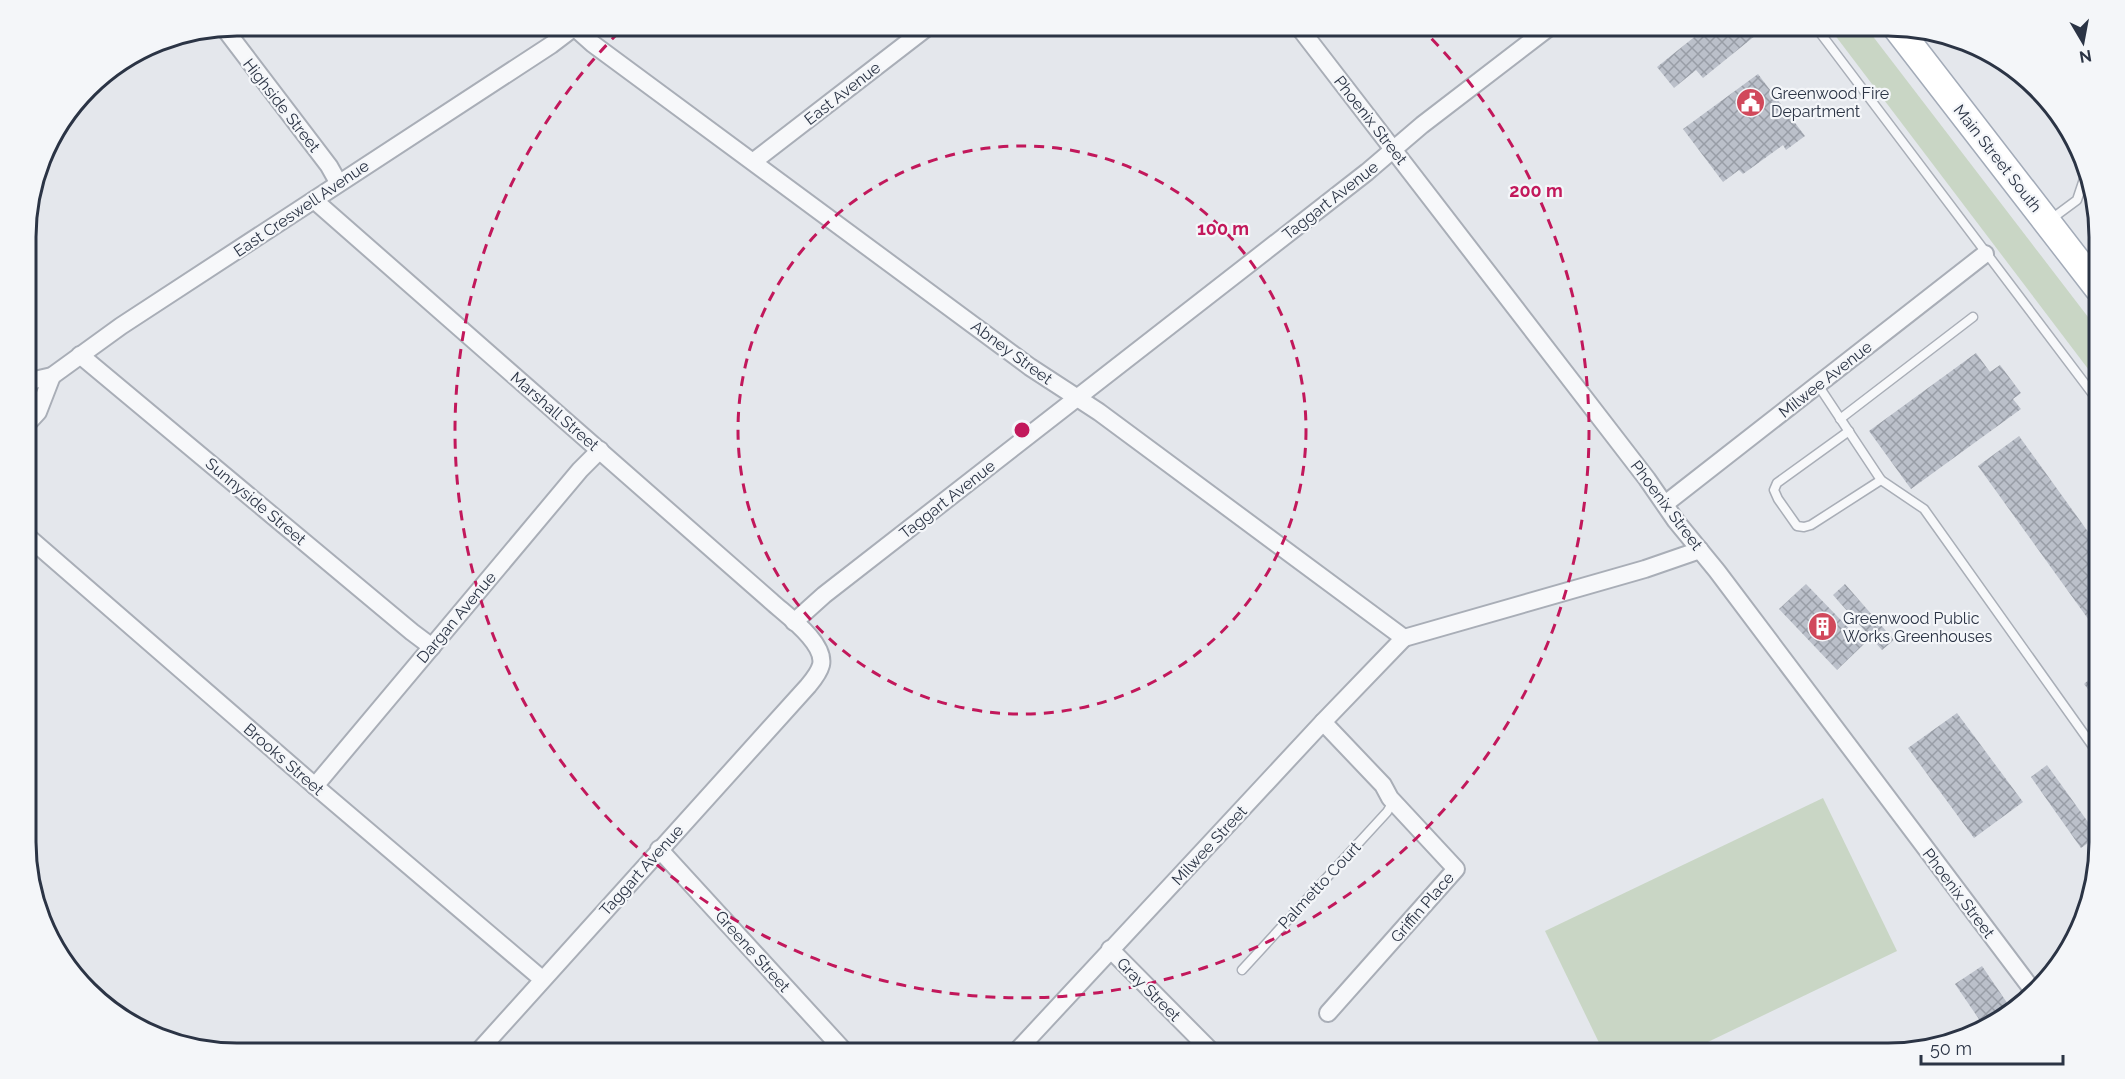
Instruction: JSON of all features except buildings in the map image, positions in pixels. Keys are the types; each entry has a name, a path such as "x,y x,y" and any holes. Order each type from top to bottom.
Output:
{"main road":[{"name":"Main Street South","path":"1905,37 2047,222 2089,272"}],"street":[{"name":"Highside Street","path":"230,36 330,166 338,182"},
{"name":"East Creswell Avenue","path":"36,380 52,376 338,182 562,36"},
{"name":"East Creswell Avenue","path":"587,36 621,65"},
{"name":"East Avenue","path":"754,161 916,36"},
{"name":"Phoenix Street","path":"1306,36 1647,479 2028,985"},
{"name":"Taggart Avenue","path":"486,1043 817,674 821,658 816,645 795,622 824,596 1538,36"},
{"name":"Abney Street","path":"621,65 983,332 1099,412 1404,638"},
{"name":"Marshall Street","path":"314,200 795,622"},
{"name":"Milwee Avenue","path":"1665,504 1985,254"},
{"name":"Sunnyside Street","path":"80,355 411,632 432,647"},
{"path":"36,414 52,376"},
{"name":"Dargan Avenue","path":"315,786 580,470 600,450"},
{"name":"Brooks Street","path":"36,544 542,979"},
{"path":"1404,638 1634,573 1700,550"},
{"name":"Milwee Street","path":"1024,1043 1404,638"},
{"name":"Griffin Place","path":"1323,722 1383,785 1390,798 1456,870 1328,1013"},
{"name":"Greene Street","path":"659,849 837,1043"},
{"name":"Gray Street","path":"1110,949 1203,1043"}],"lane":[{"path":"1822,36 2089,389"},
{"path":"2047,222 2077,200 2082,185"},
{"path":"1840,419 1973,317"},
{"path":"1818,385 1881,480 1924,509 2089,741"},
{"path":"1849,431 1777,483 1774,490 1778,500 1797,526 1804,527 1881,480"},
{"name":"Palmetto Court","path":"1242,970 1387,812 1390,807 1390,798"}],"green space":[{"path":"1836,36 1873,36 2089,318 2089,370"},
{"path":"1823,798 1897,951 1706,1043 1599,1043 1545,931"}],"place":[{"name":"Greenwood Fire Department","path":"1750,102"},
{"name":"Greenwood Public Works Greenhouses","path":"1822,627"}]}
